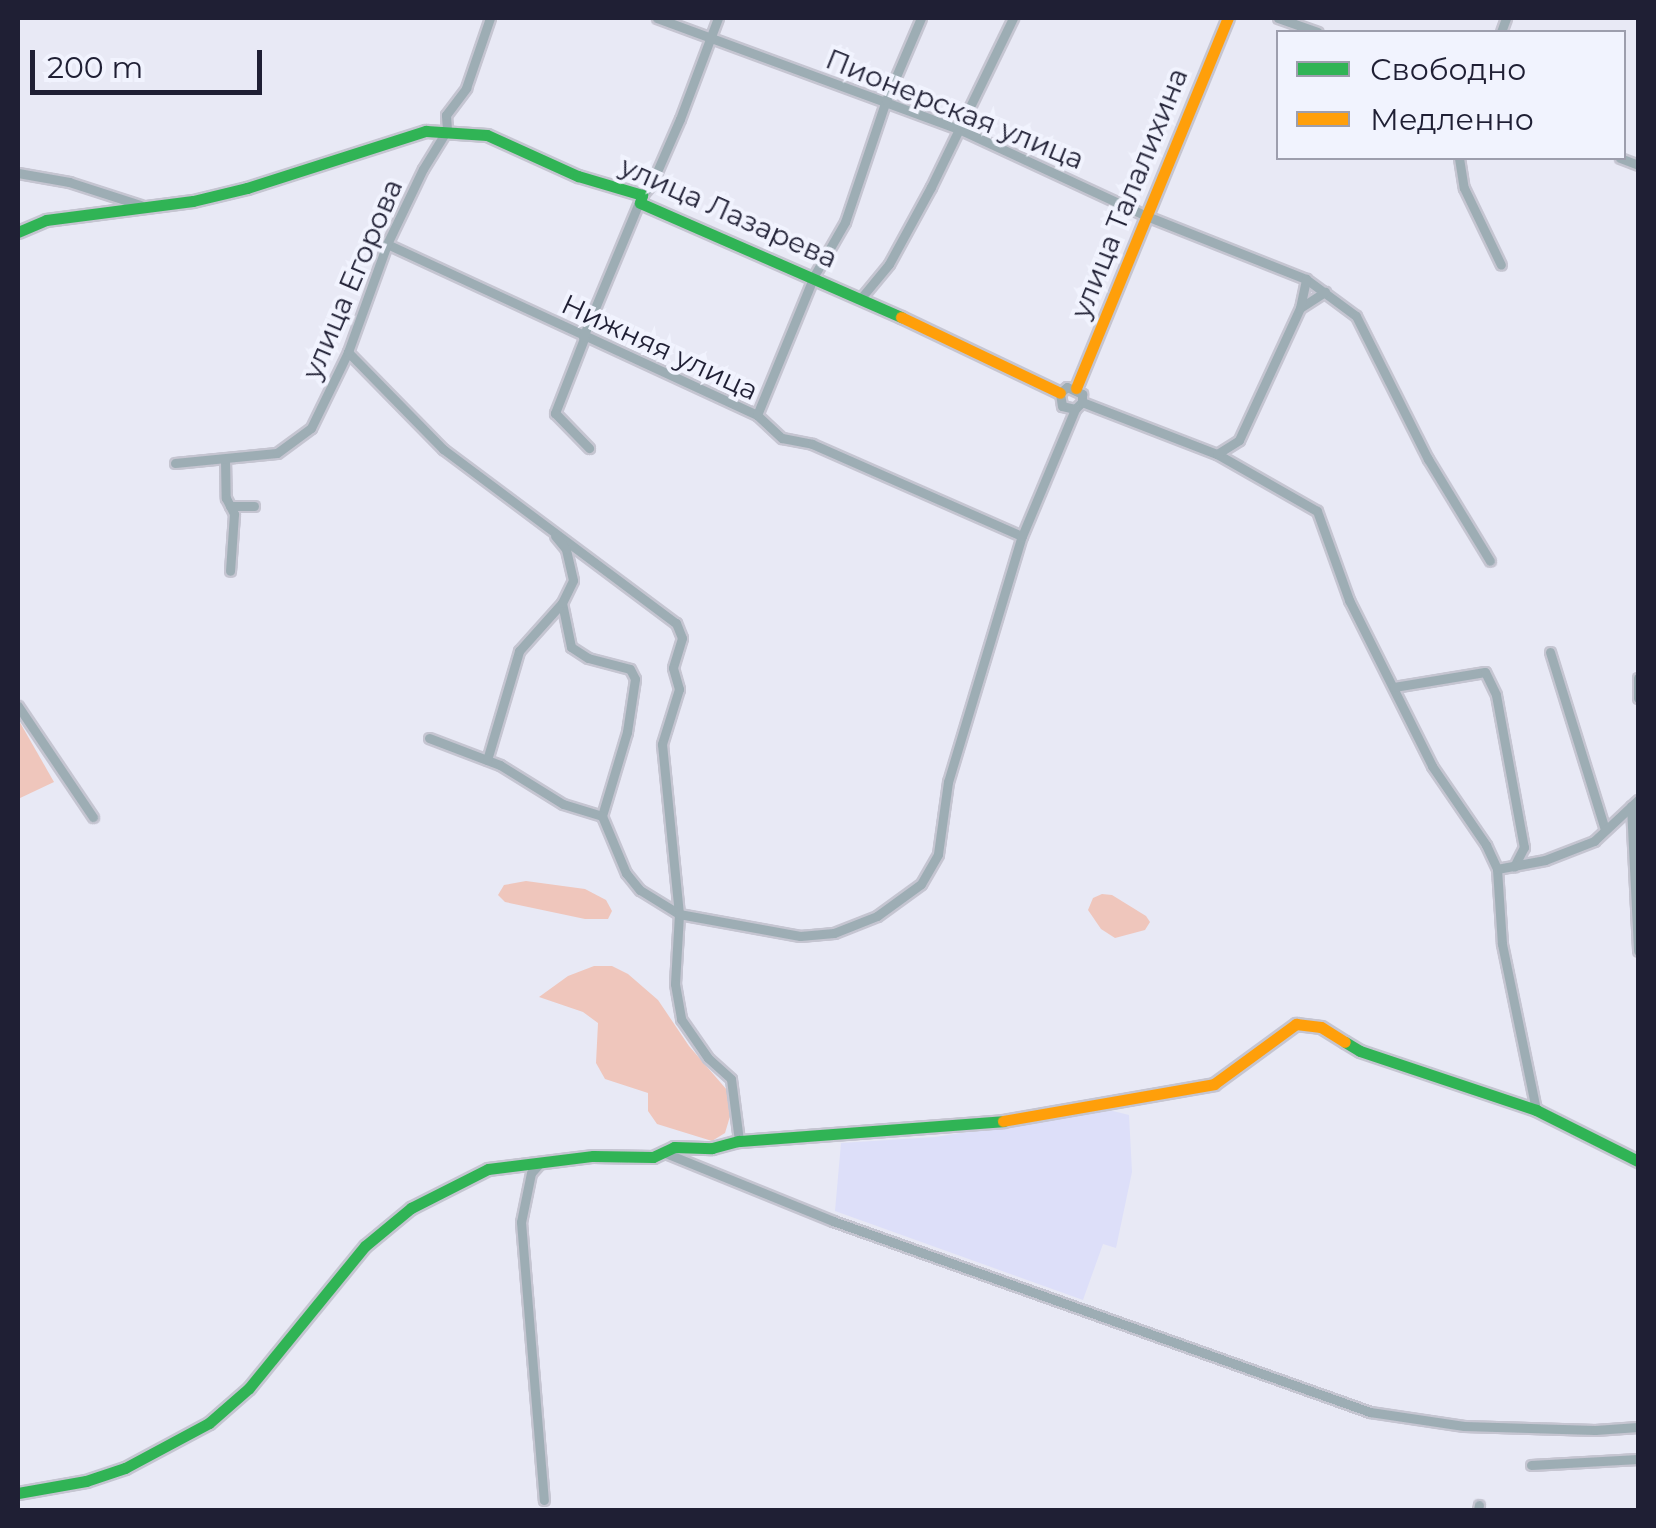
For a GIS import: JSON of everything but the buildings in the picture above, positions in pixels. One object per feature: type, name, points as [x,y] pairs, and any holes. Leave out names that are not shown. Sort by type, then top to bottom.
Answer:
[{"type":"street","name":"улица Егорова","points":[[175,462],[276,453],[311,428],[348,352],[387,244],[422,169],[447,130],[446,116],[466,88],[490,18]]},
{"type":"street","name":"Пионерская улица","points":[[656,18],[961,130],[1144,215],[1306,279],[1356,316],[1428,458],[1490,561]]},
{"type":"street","points":[[590,448],[555,413],[641,199],[652,184],[673,135],[718,18]]},
{"type":"street","points":[[757,416],[814,276],[845,222],[886,100],[921,18]]},
{"type":"street","points":[[861,298],[890,264],[961,130],[1013,18]]},
{"type":"street","name":"улица Талалихина","points":[[1076,388],[1228,18]]},
{"type":"street","points":[[1278,18],[1312,30]]},
{"type":"street","name":"улица Лазарева","points":[[18,232],[46,220],[247,188],[395,138],[447,130],[487,135],[814,276],[1060,393]]},
{"type":"street","points":[[1459,160],[1464,188],[1501,265]]},
{"type":"street","points":[[18,173],[69,182],[145,207]]},
{"type":"street","name":"Нижняя улица","points":[[387,244],[757,416],[782,438],[812,444],[1022,536]]},
{"type":"street","points":[[1217,454],[1240,440],[1300,308],[1306,279]]},
{"type":"street","points":[[1300,308],[1325,292]]},
{"type":"street","points":[[348,352],[443,449],[676,623],[682,638],[672,668],[679,689],[662,744],[679,914],[675,984],[681,1019],[708,1058],[731,1078],[739,1142]]},
{"type":"street","points":[[562,603],[571,648],[588,658],[630,669],[635,679],[627,732],[602,816],[626,873],[640,890],[679,914],[800,936],[834,933],[877,916],[921,884],[938,854],[948,782],[1006,600],[1022,536],[1079,406],[1076,388],[1067,387],[1060,393],[1062,406],[1079,406],[1217,454],[1292,493],[1317,511],[1349,600],[1432,766],[1486,845],[1497,869],[1502,944],[1536,1110]]},
{"type":"street","points":[[226,460],[234,514],[230,571]]},
{"type":"street","points":[[230,506],[254,506]]},
{"type":"street","points":[[487,760],[520,651],[562,603],[573,580],[566,549],[544,522]]},
{"type":"street","points":[[1550,652],[1606,830]]},
{"type":"street","points":[[1394,686],[1486,672],[1496,695],[1524,847],[1514,867]]},
{"type":"street","points":[[1638,678],[1638,698]]},
{"type":"street","points":[[18,706],[94,817]]},
{"type":"street","points":[[429,738],[487,760],[563,804],[602,816]]},
{"type":"street","points":[[1497,869],[1594,841],[1635,803]]},
{"type":"street","points":[[1635,803],[1638,951]]},
{"type":"street","points":[[18,1493],[86,1482],[126,1468],[209,1422],[249,1388],[365,1246],[411,1208],[488,1169],[543,1161],[643,1158],[674,1147],[712,1148],[739,1142],[1012,1120],[1166,1094],[1214,1084],[1296,1024],[1321,1027],[1360,1052],[1536,1110],[1638,1161]]},
{"type":"street","points":[[664,1152],[833,1221],[1370,1412],[1464,1426],[1595,1430],[1638,1427]]},
{"type":"street","points":[[543,1161],[531,1174],[520,1222],[544,1500]]},
{"type":"street","points":[[1531,1464],[1638,1459]]},
{"type":"shaded area","points":[[18,719],[54,782],[18,799]]},
{"type":"shaded area","points":[[526,881],[585,889],[606,900],[612,911],[608,919],[585,919],[505,902],[498,895],[504,885]]},
{"type":"shaded area","points":[[1112,895],[1146,916],[1150,922],[1145,930],[1115,938],[1101,929],[1088,910],[1093,898]]},
{"type":"shaded area","points":[[594,966],[612,966],[628,974],[658,1000],[689,1046],[727,1090],[731,1113],[725,1133],[712,1141],[657,1124],[648,1111],[648,1093],[605,1079],[596,1063],[598,1023],[583,1012],[539,997],[568,976]]},
{"type":"shaded area","points":[[1109,1110],[1129,1115],[1132,1172],[1116,1248],[1103,1244],[1083,1300],[835,1211],[841,1143],[935,1137]]},
{"type":"traffic: fast","points":[[18,232],[46,220],[193,201],[247,188],[426,131],[487,135],[578,176],[642,195],[640,203],[901,317]]},
{"type":"traffic: fast","points":[[1345,1042],[1360,1051],[1536,1110],[1638,1161]]},
{"type":"traffic: fast","points":[[18,1493],[86,1481],[125,1468],[209,1423],[249,1388],[365,1246],[411,1208],[488,1169],[593,1156],[653,1157],[674,1147],[712,1148],[739,1141],[1003,1121]]},
{"type":"traffic: slow","points":[[1076,388],[1228,18]]},
{"type":"traffic: slow","points":[[901,317],[1060,393]]},
{"type":"traffic: slow","points":[[1003,1121],[1214,1084],[1296,1024],[1321,1027],[1345,1042]]}]
